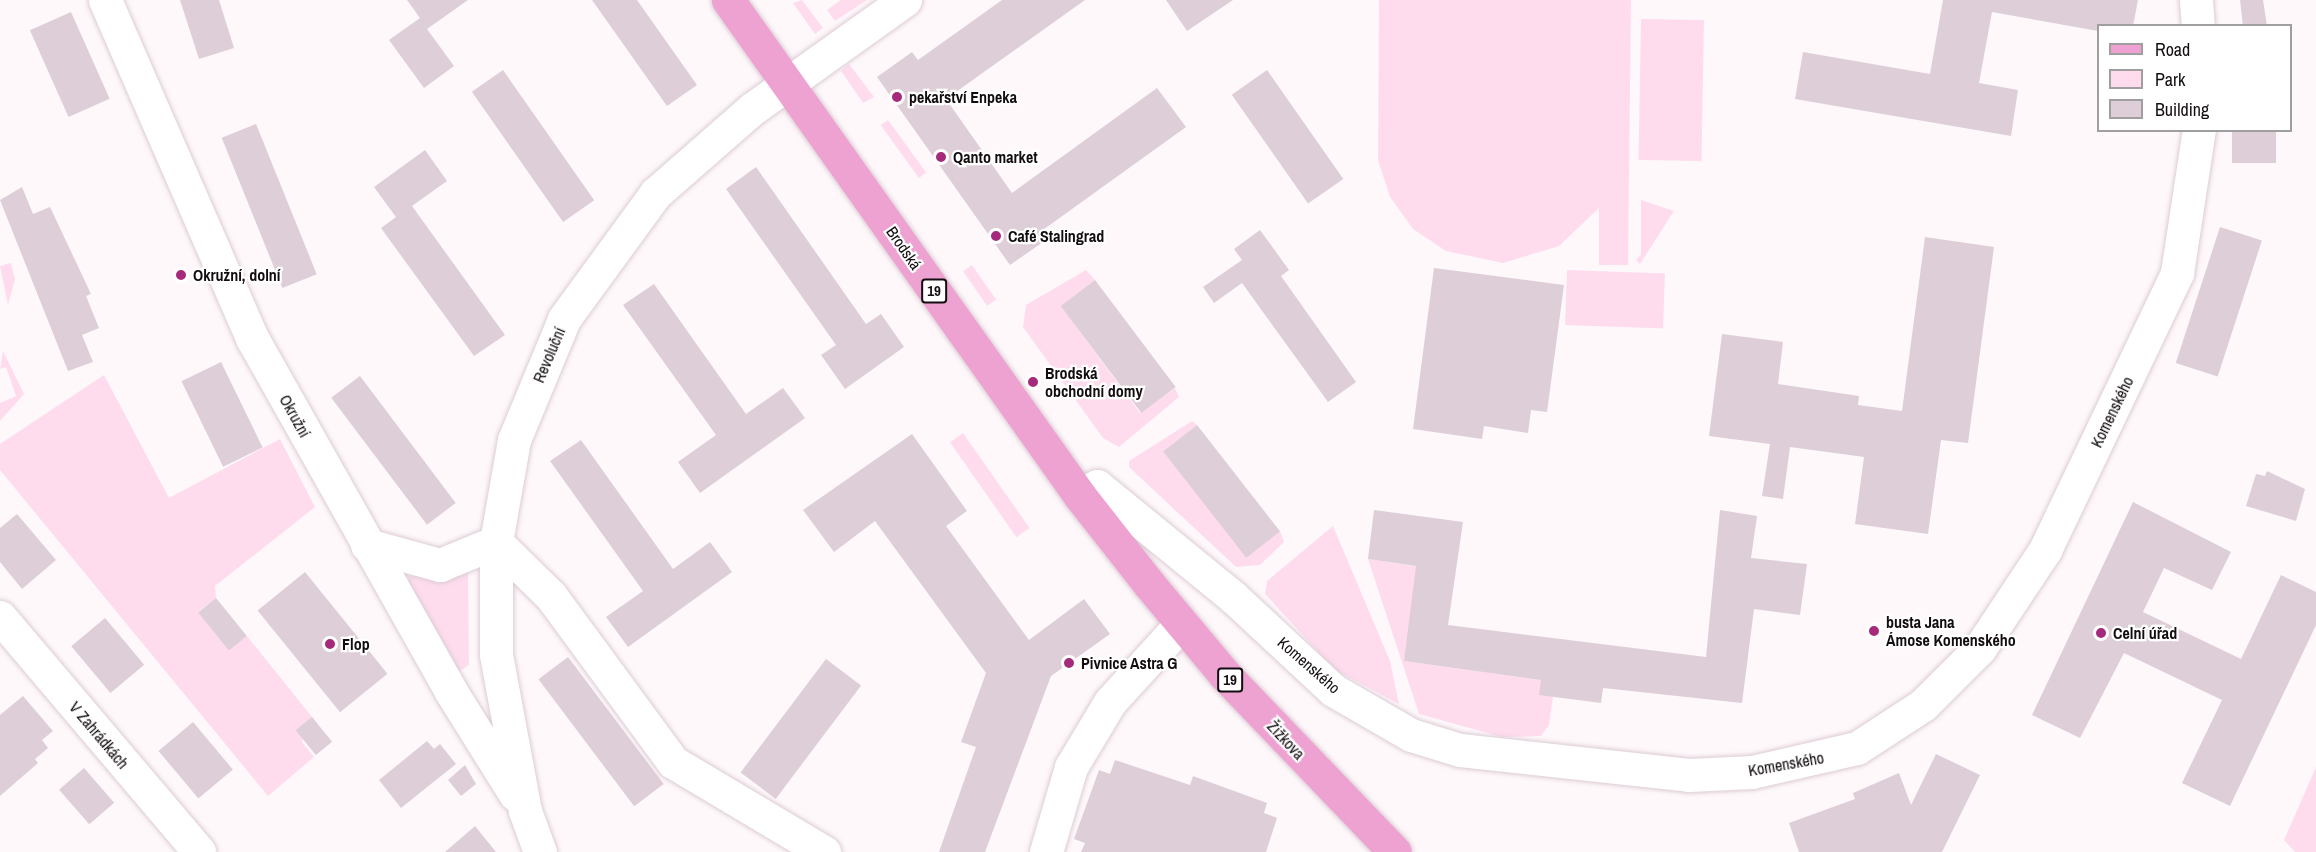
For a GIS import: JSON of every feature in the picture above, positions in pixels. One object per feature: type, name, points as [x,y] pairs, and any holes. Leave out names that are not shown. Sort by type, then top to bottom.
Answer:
[{"type":"main road","name":"Brodská","points":[[728,0],[1080,496]]},
{"type":"main road","name":"Žižkova","points":[[1080,496],[1181,624],[1395,852]]},
{"type":"street","name":"Okružní","points":[[105,0],[252,338],[367,545],[525,811]]},
{"type":"street","name":"Revoluční","points":[[540,852],[525,811],[496,654],[496,542],[514,440],[564,319],[656,193],[752,109],[788,86],[905,0]]},
{"type":"street","points":[[2196,0],[2198,24]]},
{"type":"street","name":"Komenského","points":[[1080,496],[1097,486],[1233,597],[1333,690],[1411,735],[1460,750],[1689,775],[1752,772],[1857,748],[1923,705],[1980,648],[2014,603],[2045,550],[2177,273],[2199,132]]},
{"type":"street","points":[[367,545],[440,565],[496,542],[550,596],[673,762],[824,852]]},
{"type":"street","name":"V Zahrádkách","points":[[0,617],[199,852]]},
{"type":"street","points":[[1046,852],[1076,758],[1110,702],[1181,624]]},
{"type":"green space","points":[[802,0],[823,28],[815,34],[793,3]]},
{"type":"green space","points":[[841,0],[867,0],[835,21],[827,10]]},
{"type":"green space","points":[[1379,0],[1631,0],[1628,265],[1599,265],[1599,208],[1559,246],[1503,263],[1446,251],[1413,229],[1390,197],[1378,160]]},
{"type":"green space","points":[[1641,19],[1704,20],[1702,161],[1639,160]]},
{"type":"green space","points":[[849,64],[874,97],[863,103],[841,71]]},
{"type":"green space","points":[[888,120],[926,173],[919,178],[881,125]]},
{"type":"green space","points":[[1641,200],[1674,211],[1640,264],[1636,260],[1641,255]]},
{"type":"green space","points":[[11,263],[15,279],[8,305],[0,266]]},
{"type":"green space","points":[[972,265],[996,299],[987,306],[963,271]]},
{"type":"green space","points":[[1086,270],[1095,280],[1061,306],[1140,413],[1175,388],[1179,397],[1119,447],[1103,438],[1023,327],[1026,305]]},
{"type":"green space","points":[[1567,270],[1665,273],[1663,328],[1565,325]]},
{"type":"green space","points":[[3,351],[24,394],[0,421],[0,403],[16,396],[6,367],[0,369]]},
{"type":"green space","points":[[104,375],[169,498],[280,439],[315,507],[215,586],[216,598],[198,612],[229,650],[247,636],[312,717],[302,742],[314,757],[268,796],[0,470],[0,444]]},
{"type":"green space","points":[[1192,421],[1197,425],[1164,452],[1246,557],[1280,531],[1284,542],[1260,565],[1236,567],[1129,467],[1129,461]]},
{"type":"green space","points":[[963,433],[1030,528],[1016,537],[950,442]]},
{"type":"green space","points":[[1333,526],[1390,661],[1399,704],[1335,670],[1265,594],[1267,581]]},
{"type":"green space","points":[[1368,559],[1421,567],[1404,661],[1541,680],[1553,697],[1549,725],[1541,736],[1502,737],[1419,714]]},
{"type":"green space","points":[[468,572],[469,665],[456,673],[404,587],[409,576],[451,578]]},
{"type":"green space","points":[[2316,767],[2316,852],[2295,852],[2284,840]]},
{"type":"building","points":[[180,0],[219,0],[234,48],[199,59]]},
{"type":"building","points":[[407,0],[468,0],[427,29],[454,66],[424,88],[389,40],[420,18]]},
{"type":"building","points":[[592,0],[637,0],[697,85],[667,106]]},
{"type":"building","points":[[1002,0],[1085,0],[946,99],[1012,193],[1157,88],[1186,127],[1040,232],[1046,240],[1010,265],[877,77],[912,52],[918,60]]},
{"type":"building","points":[[1166,0],[1233,0],[1187,31]]},
{"type":"building","points":[[1943,0],[2138,0],[2133,24],[2097,24],[2097,31],[1992,12],[1979,83],[2018,90],[2011,136],[1795,99],[1803,52],[1930,74]]},
{"type":"building","points":[[2240,0],[2263,0],[2267,24],[2243,24]]},
{"type":"building","points":[[71,12],[110,99],[69,117],[30,30]]},
{"type":"building","points":[[503,70],[594,200],[563,222],[472,92]]},
{"type":"building","points":[[1267,70],[1343,179],[1308,204],[1232,95]]},
{"type":"building","points":[[256,124],[317,274],[282,288],[222,138]]},
{"type":"building","points":[[2232,132],[2276,132],[2276,163],[2232,163]]},
{"type":"building","points":[[425,150],[447,181],[412,206],[505,335],[474,356],[381,228],[396,217],[374,187]]},
{"type":"building","points":[[756,167],[866,324],[881,314],[904,347],[845,389],[821,355],[836,345],[726,189]]},
{"type":"building","points":[[22,187],[33,214],[50,207],[91,294],[86,296],[99,328],[82,335],[93,362],[68,371],[0,200]]},
{"type":"building","points":[[2220,227],[2262,241],[2218,377],[2176,363]]},
{"type":"building","points":[[1260,230],[1289,270],[1281,276],[1356,382],[1328,402],[1242,283],[1214,303],[1203,287],[1242,260],[1234,249]]},
{"type":"building","points":[[1925,237],[1994,247],[1968,443],[1941,440],[1928,534],[1855,524],[1864,457],[1790,447],[1783,499],[1762,496],[1770,444],[1709,436],[1722,334],[1783,342],[1778,384],[1859,396],[1858,405],[1902,411]]},
{"type":"building","points":[[1434,268],[1564,285],[1547,412],[1531,410],[1528,433],[1484,426],[1482,439],[1413,429]]},
{"type":"building","points":[[1095,280],[1176,387],[1141,413],[1061,306]]},
{"type":"building","points":[[654,284],[746,414],[783,388],[805,418],[700,493],[678,462],[716,435],[623,305]]},
{"type":"building","points":[[221,362],[263,447],[223,467],[181,381]]},
{"type":"building","points":[[360,376],[456,503],[427,525],[331,398]]},
{"type":"building","points":[[1197,425],[1280,531],[1246,558],[1163,451]]},
{"type":"building","points":[[912,434],[967,511],[946,526],[1029,640],[1084,599],[1110,634],[1051,676],[985,852],[939,852],[976,747],[961,742],[986,673],[875,521],[834,552],[803,510]]},
{"type":"building","points":[[581,440],[673,569],[710,542],[732,572],[628,647],[606,617],[643,591],[550,461]]},
{"type":"building","points":[[2267,471],[2305,489],[2296,521],[2246,506],[2256,474],[2265,476]]},
{"type":"building","points":[[2133,502],[2231,552],[2212,590],[2164,568],[2143,612],[2241,659],[2281,575],[2316,592],[2316,625],[2230,806],[2182,783],[2222,700],[2124,653],[2080,738],[2032,715]]},
{"type":"building","points":[[1374,510],[1463,522],[1448,625],[1706,657],[1720,510],[1757,516],[1751,558],[1807,564],[1800,615],[1754,609],[1742,703],[1603,688],[1601,703],[1539,695],[1541,680],[1404,661],[1416,566],[1368,559]]},
{"type":"building","points":[[17,514],[56,560],[22,589],[0,562],[0,528]]},
{"type":"building","points":[[305,572],[387,674],[340,712],[258,610]]},
{"type":"building","points":[[216,598],[247,636],[229,651],[198,612]]},
{"type":"building","points":[[105,618],[144,665],[111,693],[71,646]]},
{"type":"building","points":[[568,657],[664,784],[634,806],[538,679]]},
{"type":"building","points":[[826,659],[861,685],[776,799],[741,772]]},
{"type":"building","points":[[23,696],[53,731],[42,740],[48,748],[35,759],[38,763],[0,796],[0,715]]},
{"type":"building","points":[[312,717],[332,742],[316,755],[296,730]]},
{"type":"building","points":[[193,722],[233,769],[198,798],[159,751]]},
{"type":"building","points":[[427,741],[434,749],[440,744],[456,764],[401,808],[379,780]]},
{"type":"building","points":[[1936,754],[1980,775],[1942,852],[1799,852],[1789,823],[1855,799],[1853,793],[1899,773],[1911,805]]},
{"type":"building","points":[[1115,760],[1190,785],[1193,776],[1267,803],[1264,813],[1277,818],[1266,852],[1081,852],[1085,843],[1074,839],[1099,770],[1110,774]]},
{"type":"building","points":[[465,765],[476,784],[461,796],[448,780]]},
{"type":"building","points":[[84,768],[114,803],[89,824],[59,790]]},
{"type":"building","points":[[475,826],[496,852],[445,852]]},
{"type":"place","name":"pekařství Enpeka","points":[[897,97]]},
{"type":"place","name":"Qanto market","points":[[941,157]]},
{"type":"place","name":"Café Stalingrad","points":[[996,236]]},
{"type":"place","name":"Okružní, dolní","points":[[181,275]]},
{"type":"place","name":"Brodská obchodní domy","points":[[1033,382]]},
{"type":"place","name":"busta Jana Ámose Komenského","points":[[1874,631]]},
{"type":"place","name":"Celní úřad","points":[[2101,633]]},
{"type":"place","name":"Flop","points":[[330,644]]},
{"type":"place","name":"Pivnice Astra G","points":[[1069,663]]}]
